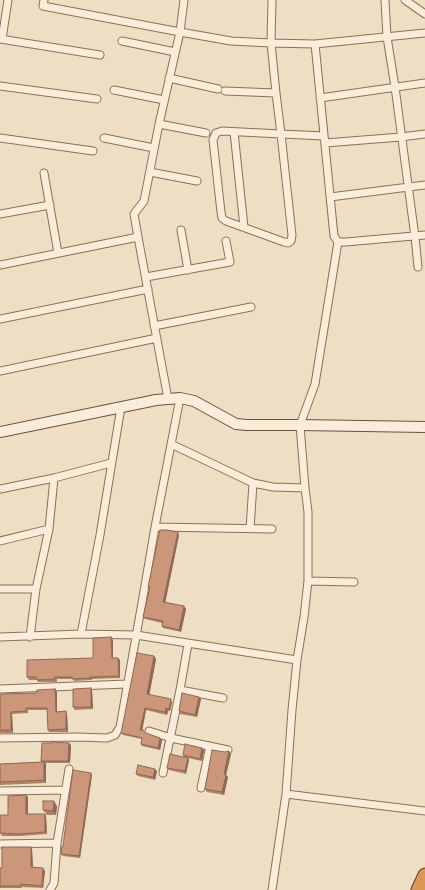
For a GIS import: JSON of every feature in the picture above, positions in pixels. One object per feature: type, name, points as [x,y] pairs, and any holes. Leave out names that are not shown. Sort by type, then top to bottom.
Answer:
[{"type":"highway","points":[[418,890],[425,875]]},
{"type":"street","points":[[8,0],[1,39],[100,54]]},
{"type":"street","points":[[44,0],[43,6],[231,41],[315,44],[425,33]]},
{"type":"street","points":[[168,399],[134,214],[144,200],[164,100],[180,32],[184,0]]},
{"type":"street","points":[[272,0],[271,43],[276,93],[281,134],[292,235],[291,241],[288,243],[284,242],[226,221],[222,218],[213,140],[216,133],[222,131],[281,134],[325,139],[401,137],[425,134]]},
{"type":"street","points":[[385,0],[387,37],[395,87],[418,267]]},
{"type":"street","points":[[405,0],[425,14]]},
{"type":"street","points":[[122,41],[175,52]]},
{"type":"street","points":[[272,890],[286,794],[297,660],[308,581],[308,512],[300,425],[315,384],[338,242],[334,236],[315,44]]},
{"type":"street","points":[[169,78],[221,90],[276,93]]},
{"type":"street","points":[[320,98],[425,83]]},
{"type":"street","points":[[0,86],[97,99]]},
{"type":"street","points":[[114,90],[164,100]]},
{"type":"street","points":[[159,124],[206,133]]},
{"type":"street","points":[[234,132],[244,227]]},
{"type":"street","points":[[0,138],[93,151]]},
{"type":"street","points":[[104,138],[154,148]]},
{"type":"street","points":[[150,172],[197,181]]},
{"type":"street","points":[[44,173],[58,253]]},
{"type":"street","points":[[330,197],[425,185]]},
{"type":"street","points":[[0,214],[50,205]]},
{"type":"street","points":[[181,230],[188,270]]},
{"type":"street","points":[[338,242],[425,235]]},
{"type":"street","points":[[0,265],[138,237]]},
{"type":"street","points":[[146,278],[230,262],[226,241]]},
{"type":"street","points":[[0,319],[148,289]]},
{"type":"street","points":[[154,326],[250,306]]},
{"type":"street","points":[[0,371],[156,338]]},
{"type":"street","points":[[0,738],[107,738],[115,735],[120,727],[155,527],[180,398]]},
{"type":"street","points":[[0,432],[156,400],[180,398],[194,401],[236,424],[425,427]]},
{"type":"street","points":[[81,634],[100,535],[121,407]]},
{"type":"street","points":[[171,444],[253,483],[273,487],[305,488]]},
{"type":"street","points":[[0,489],[54,478],[112,463]]},
{"type":"street","points":[[30,636],[36,589],[49,529],[54,478]]},
{"type":"street","points":[[250,529],[253,483]]},
{"type":"street","points":[[155,527],[272,529]]},
{"type":"street","points":[[0,541],[49,529]]},
{"type":"street","points":[[308,581],[354,582]]},
{"type":"street","points":[[0,589],[36,589]]},
{"type":"street","points":[[0,638],[81,634],[136,635],[297,660]]},
{"type":"street","points":[[163,773],[188,644]]},
{"type":"street","points":[[0,690],[128,684]]},
{"type":"street","points":[[180,690],[223,698]]},
{"type":"street","points":[[149,731],[171,738],[228,750]]},
{"type":"street","points":[[201,788],[210,746]]},
{"type":"street","points":[[50,890],[54,882],[57,843],[69,768]]},
{"type":"street","points":[[0,791],[66,790]]},
{"type":"street","points":[[286,794],[425,811]]},
{"type":"street","points":[[0,844],[57,843]]},
{"type":"building","points":[[160,530],[178,532],[163,602],[184,606],[179,630],[162,626],[163,621],[143,617]]},
{"type":"building","points":[[111,637],[112,658],[118,658],[119,676],[72,679],[72,677],[55,677],[55,679],[37,680],[36,677],[27,677],[27,660],[93,658],[93,638]]},
{"type":"building","points":[[137,653],[154,656],[147,694],[171,699],[169,709],[166,708],[165,712],[145,708],[140,730],[160,738],[158,748],[141,744],[142,738],[121,733]]},
{"type":"building","points":[[91,688],[91,707],[73,707],[73,689]]},
{"type":"building","points":[[55,689],[56,712],[66,711],[66,729],[48,730],[47,708],[26,708],[26,711],[11,712],[11,730],[0,730],[0,694],[37,693],[37,690]]},
{"type":"building","points":[[182,693],[199,697],[195,715],[179,711]]},
{"type":"building","points":[[42,743],[69,743],[68,761],[41,761]]},
{"type":"building","points":[[185,744],[202,748],[200,759],[183,755]]},
{"type":"building","points":[[212,750],[225,752],[229,751],[222,792],[205,789]]},
{"type":"building","points":[[170,754],[188,758],[185,771],[167,768]]},
{"type":"building","points":[[44,762],[44,780],[0,782],[0,764]]},
{"type":"building","points":[[138,765],[155,769],[153,777],[136,774]]},
{"type":"building","points":[[73,770],[91,773],[79,856],[61,854]]},
{"type":"building","points":[[26,795],[26,814],[45,814],[45,832],[20,834],[0,833],[0,815],[8,815],[8,796]]},
{"type":"building","points":[[43,801],[54,801],[53,811],[43,810]]},
{"type":"building","points":[[2,847],[31,847],[31,867],[43,868],[42,886],[20,884],[20,886],[0,886]]}]
